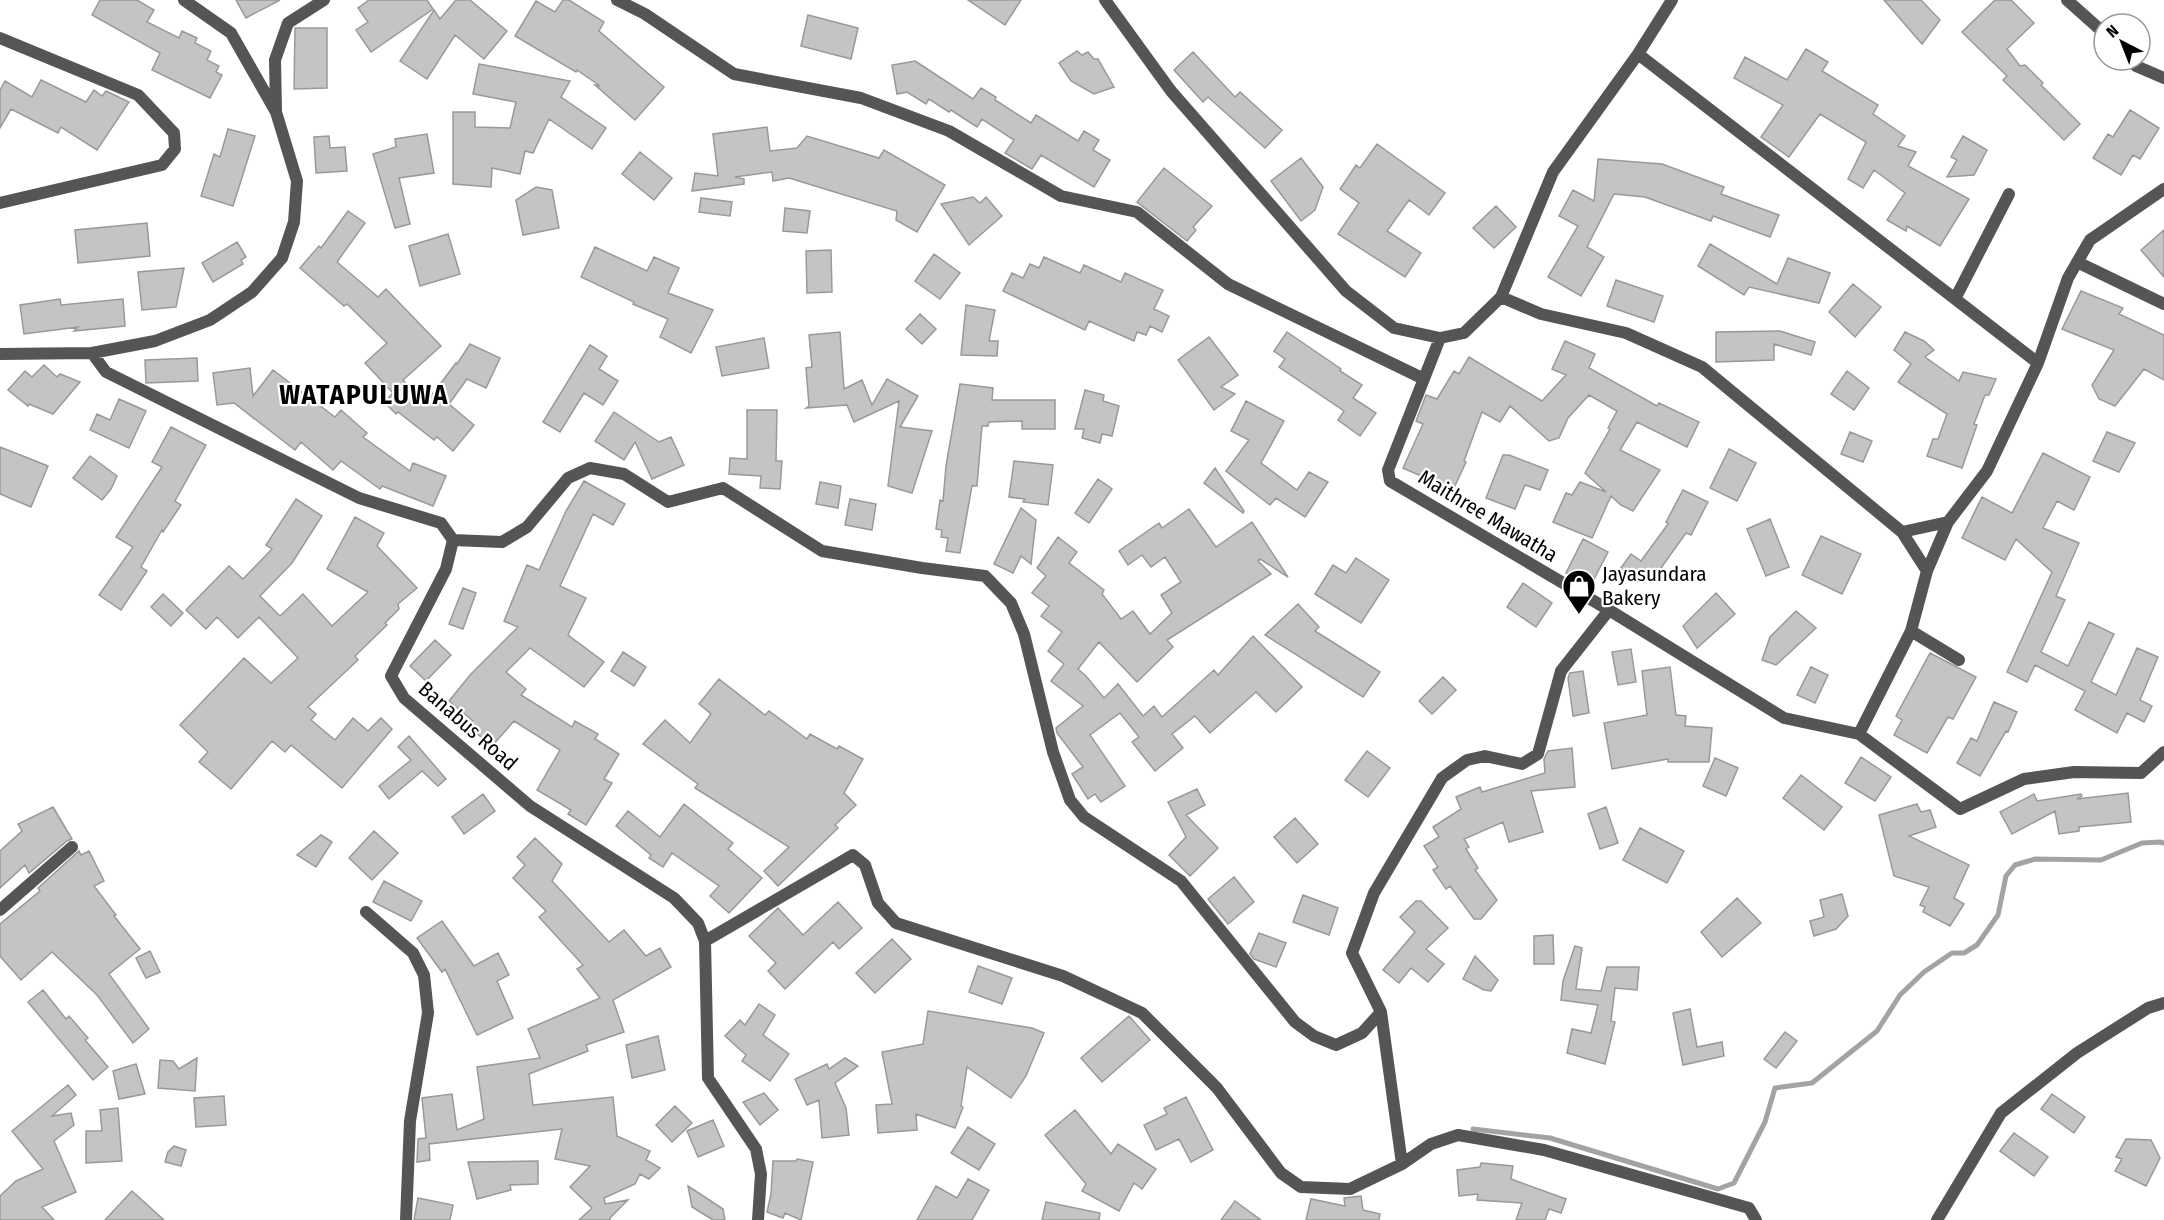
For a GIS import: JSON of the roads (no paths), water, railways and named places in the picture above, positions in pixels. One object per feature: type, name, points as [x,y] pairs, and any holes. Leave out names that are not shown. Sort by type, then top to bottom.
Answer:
[{"type":"street","points":[[0,354],[92,353],[155,340],[210,320],[252,292],[282,258],[294,222],[297,181],[276,112],[231,33],[184,0]]},
{"type":"street","points":[[276,112],[275,60],[288,23],[324,0]]},
{"type":"street","points":[[617,0],[645,14],[734,74],[861,98],[949,131],[1061,196],[1137,212],[1228,284],[1424,379]]},
{"type":"street","points":[[1105,0],[1171,91],[1346,291],[1394,328],[1440,338],[1464,333],[1501,297],[1553,172],[1638,54],[1672,0]]},
{"type":"street","points":[[2067,0],[2092,22]]},
{"type":"street","points":[[0,38],[138,95],[174,133],[175,149],[162,165],[0,203]]},
{"type":"street","points":[[1638,54],[2038,363]]},
{"type":"street","points":[[2150,72],[2164,78]]},
{"type":"street","points":[[2164,189],[2090,240],[2068,278],[2038,363],[1986,471],[1948,522],[1927,571],[1911,631],[1859,734],[1960,809],[2024,779],[2074,772],[2141,773],[2164,752]]},
{"type":"street","points":[[1954,299],[2009,194]]},
{"type":"street","points":[[2077,262],[2164,304]]},
{"type":"street","points":[[1501,297],[1541,314],[1626,333],[1702,367],[1902,532],[1927,571]]},
{"type":"street","name":"Maithree Mawatha","points":[[1440,338],[1388,470],[1390,481],[1610,610],[1784,718],[1859,734]]},
{"type":"street","points":[[92,353],[106,372],[359,498],[441,523],[453,540],[502,542],[527,527],[568,478],[590,468],[624,474],[668,502],[723,488],[822,551],[985,576],[1011,603],[1024,634],[1053,752],[1070,800],[1084,818],[1181,881],[1295,1022],[1314,1036],[1336,1045],[1362,1033],[1381,1012]]},
{"type":"street","points":[[1902,532],[1948,522]]},
{"type":"street","name":"Banabus Road","points":[[453,540],[446,569],[391,676],[404,698],[530,806],[674,897],[698,923],[705,941],[708,1078],[756,1149],[761,1174],[758,1220]]},
{"type":"street","points":[[1402,1164],[1381,1012],[1352,953],[1374,893],[1442,778],[1467,760],[1485,756],[1522,764],[1538,754],[1561,671],[1610,610]]},
{"type":"street","points":[[1911,631],[1959,660]]},
{"type":"street","points":[[0,910],[72,847]]},
{"type":"street","points":[[705,941],[853,855],[865,865],[878,903],[896,923],[1063,976],[1143,1013],[1217,1088],[1281,1173],[1301,1187],[1350,1189],[1402,1164],[1431,1143],[1458,1135],[1544,1150],[1749,1208],[1756,1220]]},
{"type":"street","points":[[366,912],[412,953],[424,975],[428,1013],[410,1121],[406,1220]]},
{"type":"street","points":[[1937,1220],[2001,1113],[2077,1053],[2148,1008],[2164,1003]]},
{"type":"waterway","points":[[1473,1129],[1550,1138],[1718,1189],[1734,1183],[1765,1122],[1775,1088],[1812,1083],[1877,1031],[1900,995],[1924,972],[1952,953],[1964,953],[1977,945],[1998,915],[2006,876],[2015,865],[2035,859],[2101,860],[2142,843],[2164,843]]},
{"type":"place","name":"Jayasundara Bakery","points":[[1579,615]]},
{"type":"district","name":"WATAPULUWA","points":[[364,395]]}]
